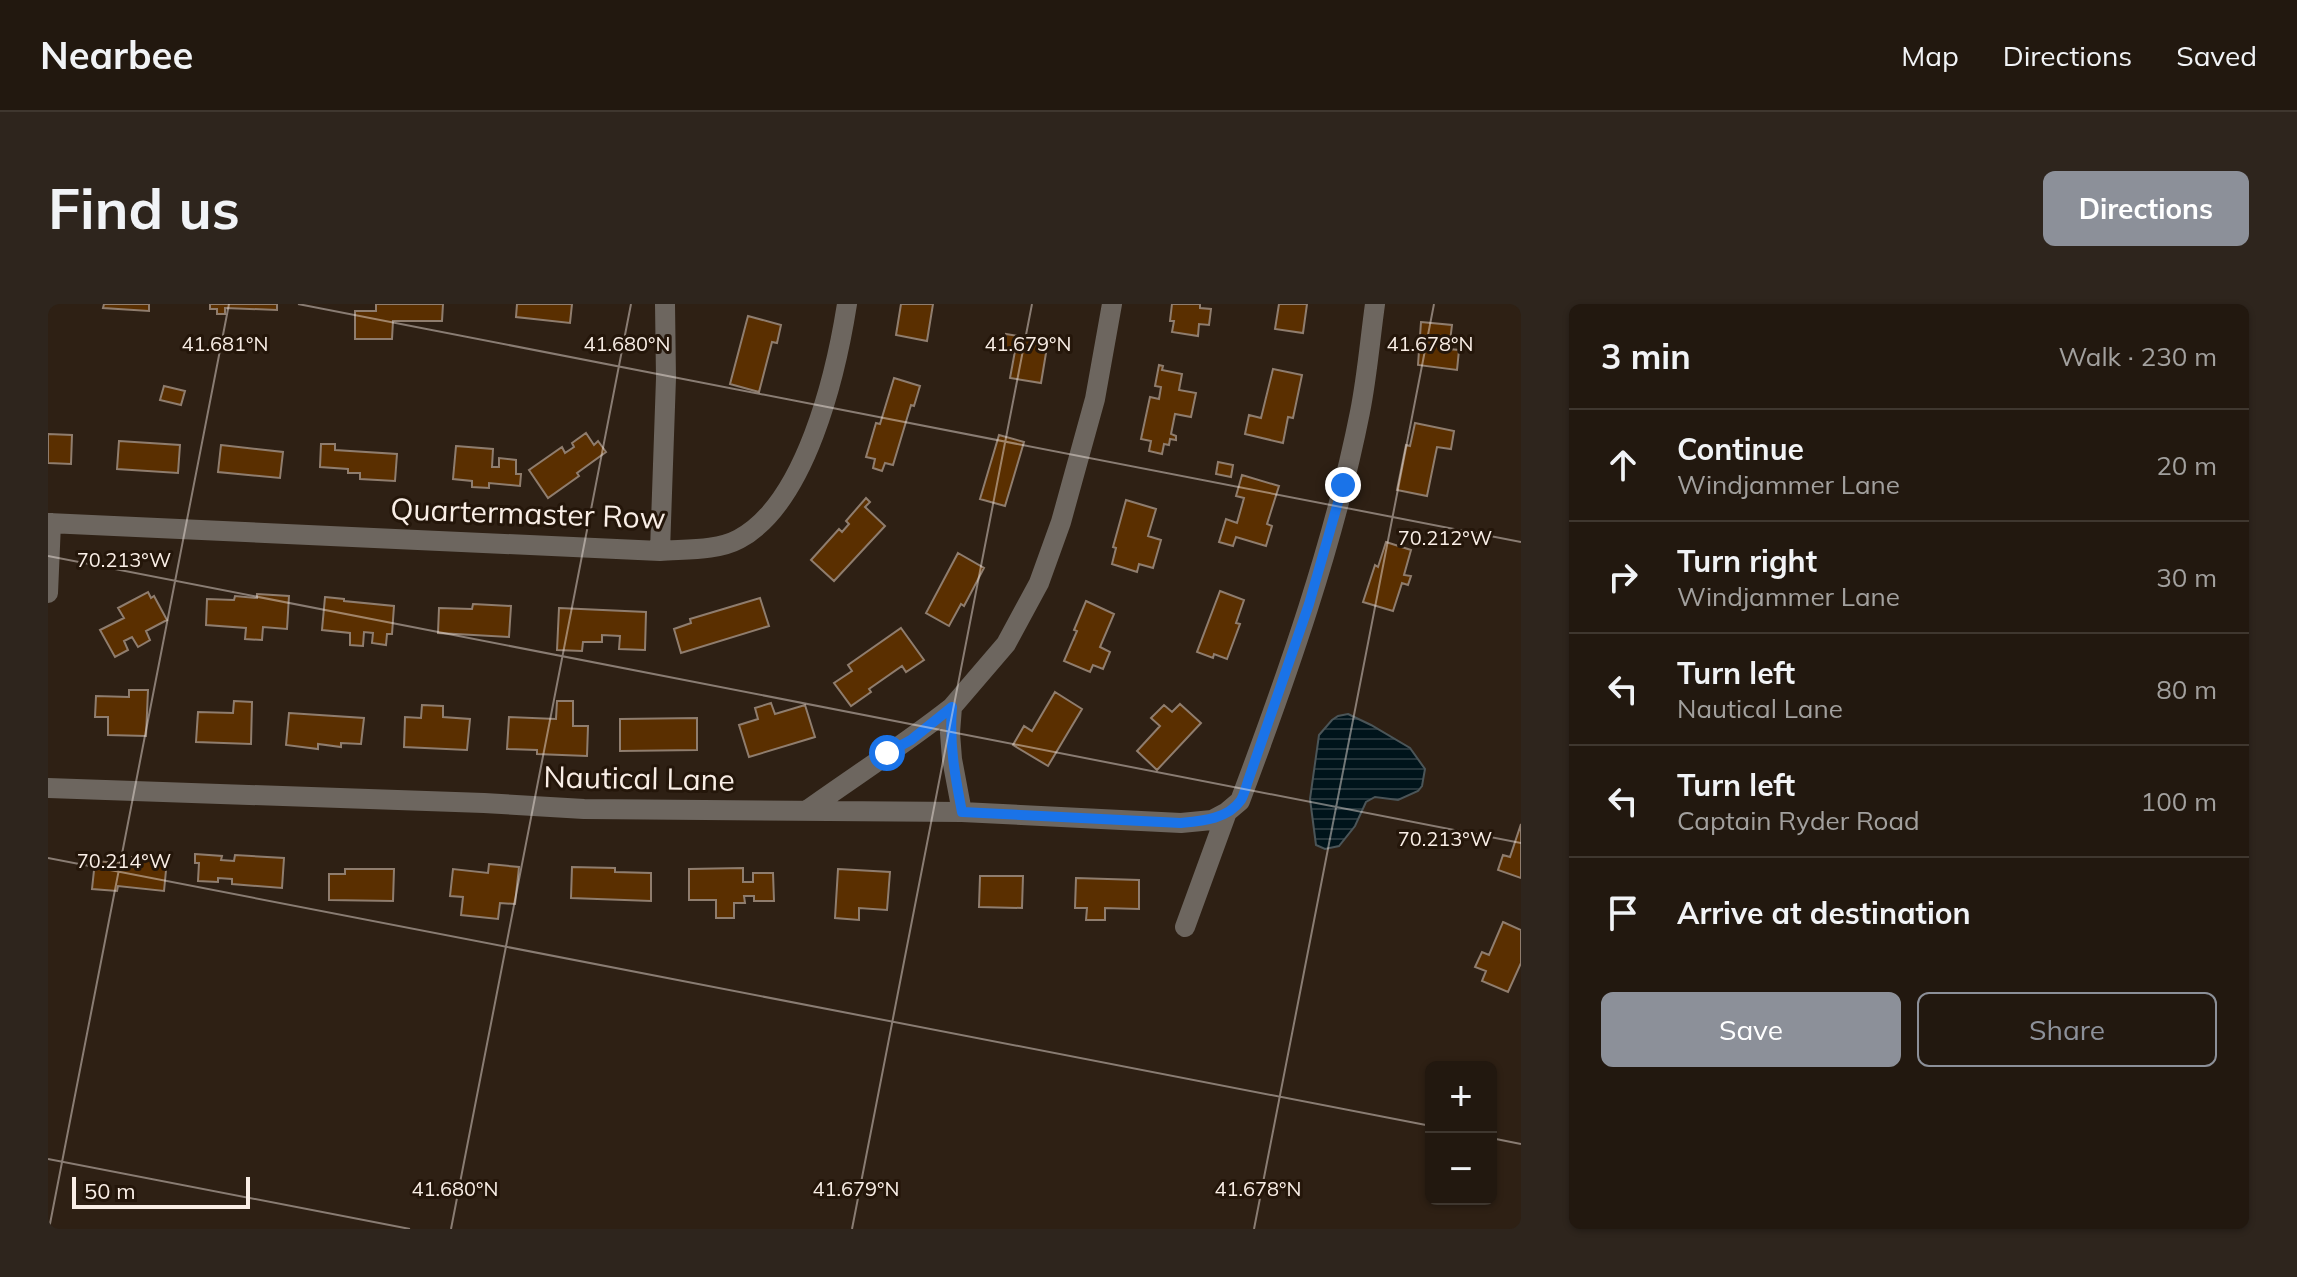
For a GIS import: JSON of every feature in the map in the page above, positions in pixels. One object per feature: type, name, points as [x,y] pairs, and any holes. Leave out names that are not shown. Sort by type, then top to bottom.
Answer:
[{"type":"street","points":[[660,551],[666,378],[665,304]]},
{"type":"street","name":"Quartermaster Row","points":[[49,523],[660,551],[726,544],[740,538],[763,520],[780,500],[804,458],[833,372],[847,304]]},
{"type":"street","points":[[806,811],[887,753],[911,740],[952,707],[1006,644],[1039,583],[1061,522],[1095,399],[1112,304]]},
{"type":"street","points":[[1185,927],[1227,812],[1240,801],[1309,604],[1343,485],[1360,411],[1375,304]]},
{"type":"street","points":[[48,593],[49,523]]},
{"type":"street","points":[[952,707],[952,759],[962,812]]},
{"type":"street","name":"Nautical Lane","points":[[48,788],[584,809],[962,812],[1181,823],[1212,820],[1227,812]]},
{"type":"water","points":[[1348,714],[1410,748],[1425,769],[1418,791],[1398,800],[1375,797],[1366,802],[1355,826],[1339,846],[1325,849],[1316,845],[1310,799],[1319,735],[1332,720]]},
{"type":"building","points":[[104,304],[149,304],[149,311],[103,308]]},
{"type":"building","points":[[210,304],[277,304],[277,310],[225,308],[225,314],[217,314],[217,309],[210,309]]},
{"type":"building","points":[[376,304],[443,304],[442,321],[393,321],[392,339],[355,339],[355,311],[376,311]]},
{"type":"building","points":[[517,304],[572,304],[570,323],[516,317]]},
{"type":"building","points":[[901,304],[933,304],[927,341],[896,335]]},
{"type":"building","points":[[1172,304],[1200,304],[1200,308],[1211,309],[1209,325],[1199,324],[1198,336],[1172,332]]},
{"type":"building","points":[[1279,304],[1307,304],[1303,333],[1275,329]]},
{"type":"building","points":[[748,316],[781,325],[777,343],[772,342],[759,392],[730,384]]},
{"type":"building","points":[[1421,322],[1452,325],[1449,349],[1459,350],[1457,370],[1418,365]]},
{"type":"building","points":[[1006,334],[1048,341],[1041,383],[1010,378],[1015,351],[1004,349]]},
{"type":"building","points":[[1159,365],[1163,366],[1162,370],[1182,374],[1179,390],[1196,393],[1191,417],[1175,414],[1171,434],[1176,436],[1176,440],[1170,439],[1169,445],[1164,444],[1162,454],[1149,451],[1151,441],[1141,439],[1150,397],[1159,399],[1161,387],[1155,386]]},
{"type":"building","points":[[1273,369],[1302,375],[1293,418],[1288,417],[1283,443],[1245,434],[1249,415],[1261,418]]},
{"type":"building","points":[[894,378],[920,386],[893,465],[885,463],[882,471],[873,468],[875,459],[866,457]]},
{"type":"building","points":[[164,386],[185,391],[181,405],[160,400]]},
{"type":"building","points":[[1415,423],[1454,431],[1451,449],[1437,447],[1427,496],[1397,490],[1406,445],[1410,446]]},
{"type":"building","points":[[586,433],[594,445],[598,441],[606,452],[548,498],[529,470],[562,447],[565,453],[574,447],[572,443]]},
{"type":"building","points":[[48,434],[72,435],[71,464],[48,463]]},
{"type":"building","points":[[999,435],[1024,442],[1005,506],[980,499]]},
{"type":"building","points":[[119,441],[180,445],[178,473],[117,469]]},
{"type":"building","points":[[321,444],[335,444],[335,450],[397,454],[395,481],[360,479],[360,473],[348,473],[348,469],[320,467]]},
{"type":"building","points":[[221,445],[283,452],[280,478],[218,472]]},
{"type":"building","points":[[456,446],[493,449],[492,467],[499,467],[499,458],[516,460],[516,474],[521,474],[520,486],[489,483],[489,488],[472,487],[472,481],[453,479]]},
{"type":"building","points":[[1218,462],[1233,465],[1231,477],[1216,474]]},
{"type":"building","points":[[1242,475],[1279,486],[1267,524],[1272,526],[1266,546],[1236,537],[1233,546],[1219,542],[1226,519],[1237,523],[1244,498],[1236,496]]},
{"type":"building","points":[[866,498],[870,502],[865,507],[885,526],[834,581],[811,560],[839,529],[842,532],[849,524],[846,521]]},
{"type":"building","points":[[1126,500],[1156,509],[1148,536],[1161,540],[1153,568],[1139,564],[1137,572],[1112,564],[1116,548],[1113,547]]},
{"type":"building","points":[[1386,542],[1411,550],[1404,575],[1411,576],[1408,585],[1402,583],[1393,611],[1363,602]]},
{"type":"building","points":[[958,553],[984,568],[964,606],[961,604],[949,626],[926,613]]},
{"type":"building","points":[[1220,591],[1244,600],[1236,623],[1240,624],[1227,659],[1197,652]]},
{"type":"building","points":[[148,592],[151,598],[154,596],[167,620],[146,631],[150,640],[138,647],[132,637],[124,641],[128,650],[115,657],[100,630],[124,618],[118,608]]},
{"type":"building","points":[[257,594],[289,596],[287,629],[263,627],[262,640],[245,639],[246,628],[206,625],[207,599],[234,600],[235,596],[257,598]]},
{"type":"building","points":[[325,597],[394,606],[392,634],[387,634],[386,645],[372,643],[373,633],[364,632],[363,646],[350,645],[350,633],[322,630]]},
{"type":"building","points":[[760,598],[769,626],[681,653],[674,629],[691,623],[690,619]]},
{"type":"building","points":[[1086,601],[1114,614],[1100,647],[1110,652],[1103,669],[1093,665],[1090,672],[1064,661]]},
{"type":"building","points":[[473,604],[511,606],[509,637],[438,633],[439,608],[472,609]]},
{"type":"building","points":[[559,608],[646,612],[645,650],[619,649],[620,636],[602,635],[602,642],[583,642],[582,651],[557,650]]},
{"type":"building","points":[[901,628],[924,660],[906,672],[902,666],[851,706],[834,683],[852,671],[848,665]]},
{"type":"building","points":[[129,690],[148,690],[146,736],[108,735],[108,717],[95,717],[96,696],[129,697]]},
{"type":"building","points":[[1055,692],[1082,709],[1048,766],[1013,745],[1024,726],[1032,731]]},
{"type":"building","points":[[234,701],[252,702],[251,744],[196,742],[198,712],[233,713]]},
{"type":"building","points":[[557,701],[573,701],[573,726],[588,726],[587,756],[507,749],[509,717],[556,719]]},
{"type":"building","points":[[771,703],[775,714],[805,705],[815,737],[749,757],[739,725],[758,719],[755,708]]},
{"type":"building","points":[[1180,704],[1201,723],[1157,770],[1137,751],[1160,726],[1151,718],[1164,705],[1172,712]]},
{"type":"building","points":[[422,705],[443,706],[443,717],[470,719],[467,750],[404,747],[405,717],[421,718]]},
{"type":"building","points":[[289,713],[364,718],[361,744],[341,743],[341,747],[318,744],[318,749],[286,745]]},
{"type":"building","points":[[697,718],[697,750],[620,751],[620,719]]},
{"type":"building","points":[[1521,824],[1521,878],[1498,870],[1503,855],[1510,857]]},
{"type":"building","points":[[195,854],[222,856],[221,860],[234,861],[235,855],[284,858],[282,888],[232,884],[232,879],[198,881],[199,863],[195,863]]},
{"type":"building","points":[[132,857],[167,860],[164,891],[118,886],[117,891],[92,889],[95,861],[132,864]]},
{"type":"building","points":[[489,864],[519,867],[515,904],[500,903],[498,919],[461,915],[463,897],[450,896],[453,869],[488,873]]},
{"type":"building","points":[[572,867],[651,873],[651,901],[571,898]]},
{"type":"building","points":[[743,868],[743,882],[753,882],[753,873],[773,873],[774,901],[754,901],[754,896],[744,896],[745,903],[734,903],[734,918],[716,918],[716,900],[689,900],[689,869]]},
{"type":"building","points":[[345,869],[394,869],[393,901],[329,900],[329,874],[345,874]]},
{"type":"building","points":[[838,869],[890,872],[887,910],[859,908],[859,920],[835,918]]},
{"type":"building","points":[[980,876],[1023,876],[1022,908],[979,907]]},
{"type":"building","points":[[1076,878],[1139,880],[1139,909],[1105,908],[1105,920],[1086,920],[1087,908],[1075,908]]},
{"type":"building","points":[[1503,922],[1521,930],[1521,963],[1508,992],[1482,981],[1486,971],[1475,967],[1482,952],[1489,955]]},
{"type":"route","points":[[887,753],[911,740],[952,707],[952,759],[962,812],[1181,823],[1212,820],[1227,812],[1240,801],[1248,781],[1309,604],[1343,485]]}]
